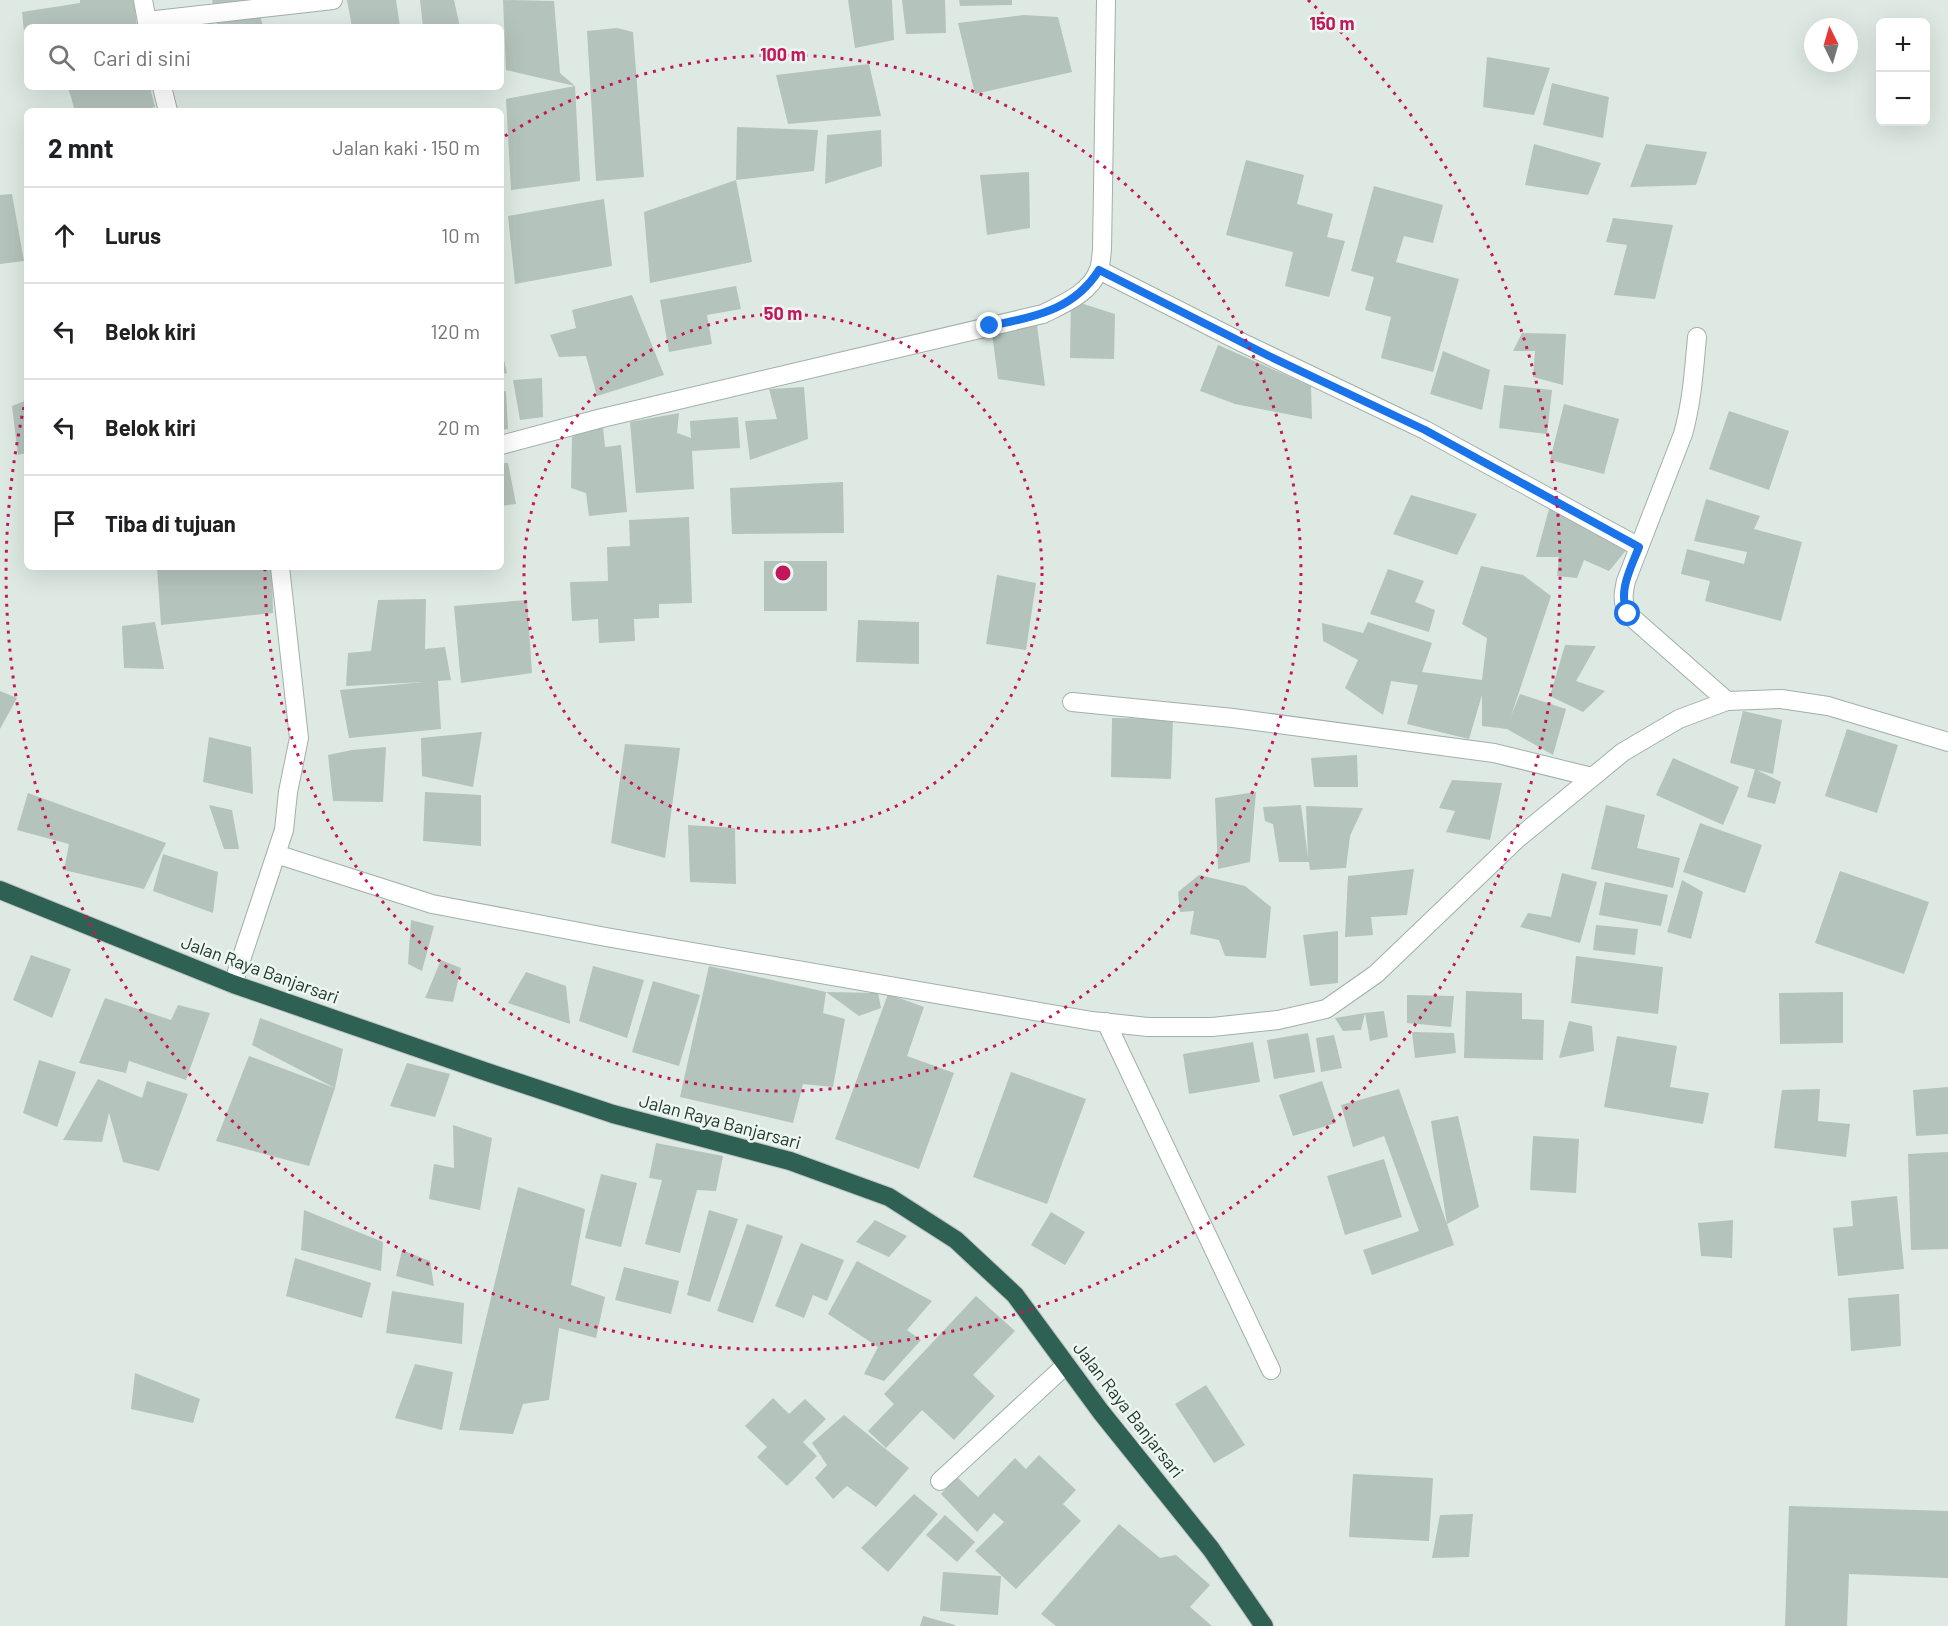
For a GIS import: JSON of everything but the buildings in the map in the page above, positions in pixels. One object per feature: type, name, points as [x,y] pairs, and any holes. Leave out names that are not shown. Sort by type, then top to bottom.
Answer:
[{"type":"highway","name":"Jalan Raya Banjarsari","points":[[0,890],[233,984],[613,1114],[790,1161],[889,1197],[956,1240],[1015,1295],[1101,1412],[1211,1549],[1264,1626]]},
{"type":"street","points":[[143,0],[148,24],[333,0]]},
{"type":"street","points":[[504,444],[602,418],[1043,314],[1071,300],[1090,284],[1099,270],[1102,250],[1106,0]]},
{"type":"street","points":[[163,90],[167,108]]},
{"type":"street","points":[[1099,270],[1260,351],[1415,425],[1639,547]]},
{"type":"street","points":[[1697,337],[1692,395],[1683,434],[1623,592],[1624,605],[1628,614],[1727,700]]},
{"type":"street","points":[[233,984],[284,830],[288,792],[299,738],[280,570]]},
{"type":"street","points":[[276,854],[432,904],[606,937],[1106,1022],[1148,1027],[1212,1027],[1278,1020],[1326,1009],[1376,974],[1517,838],[1623,752],[1679,719],[1727,700],[1780,699],[1828,706],[1948,742]]},
{"type":"street","points":[[1072,702],[1233,718],[1494,753],[1592,777]]},
{"type":"street","points":[[1106,1022],[1271,1370]]},
{"type":"street","points":[[940,1480],[1066,1365]]},
{"type":"route","points":[[990,326],[1043,314],[1071,300],[1090,284],[1099,270],[1269,356],[1425,430],[1639,547],[1623,592],[1624,605],[1628,614]]}]
